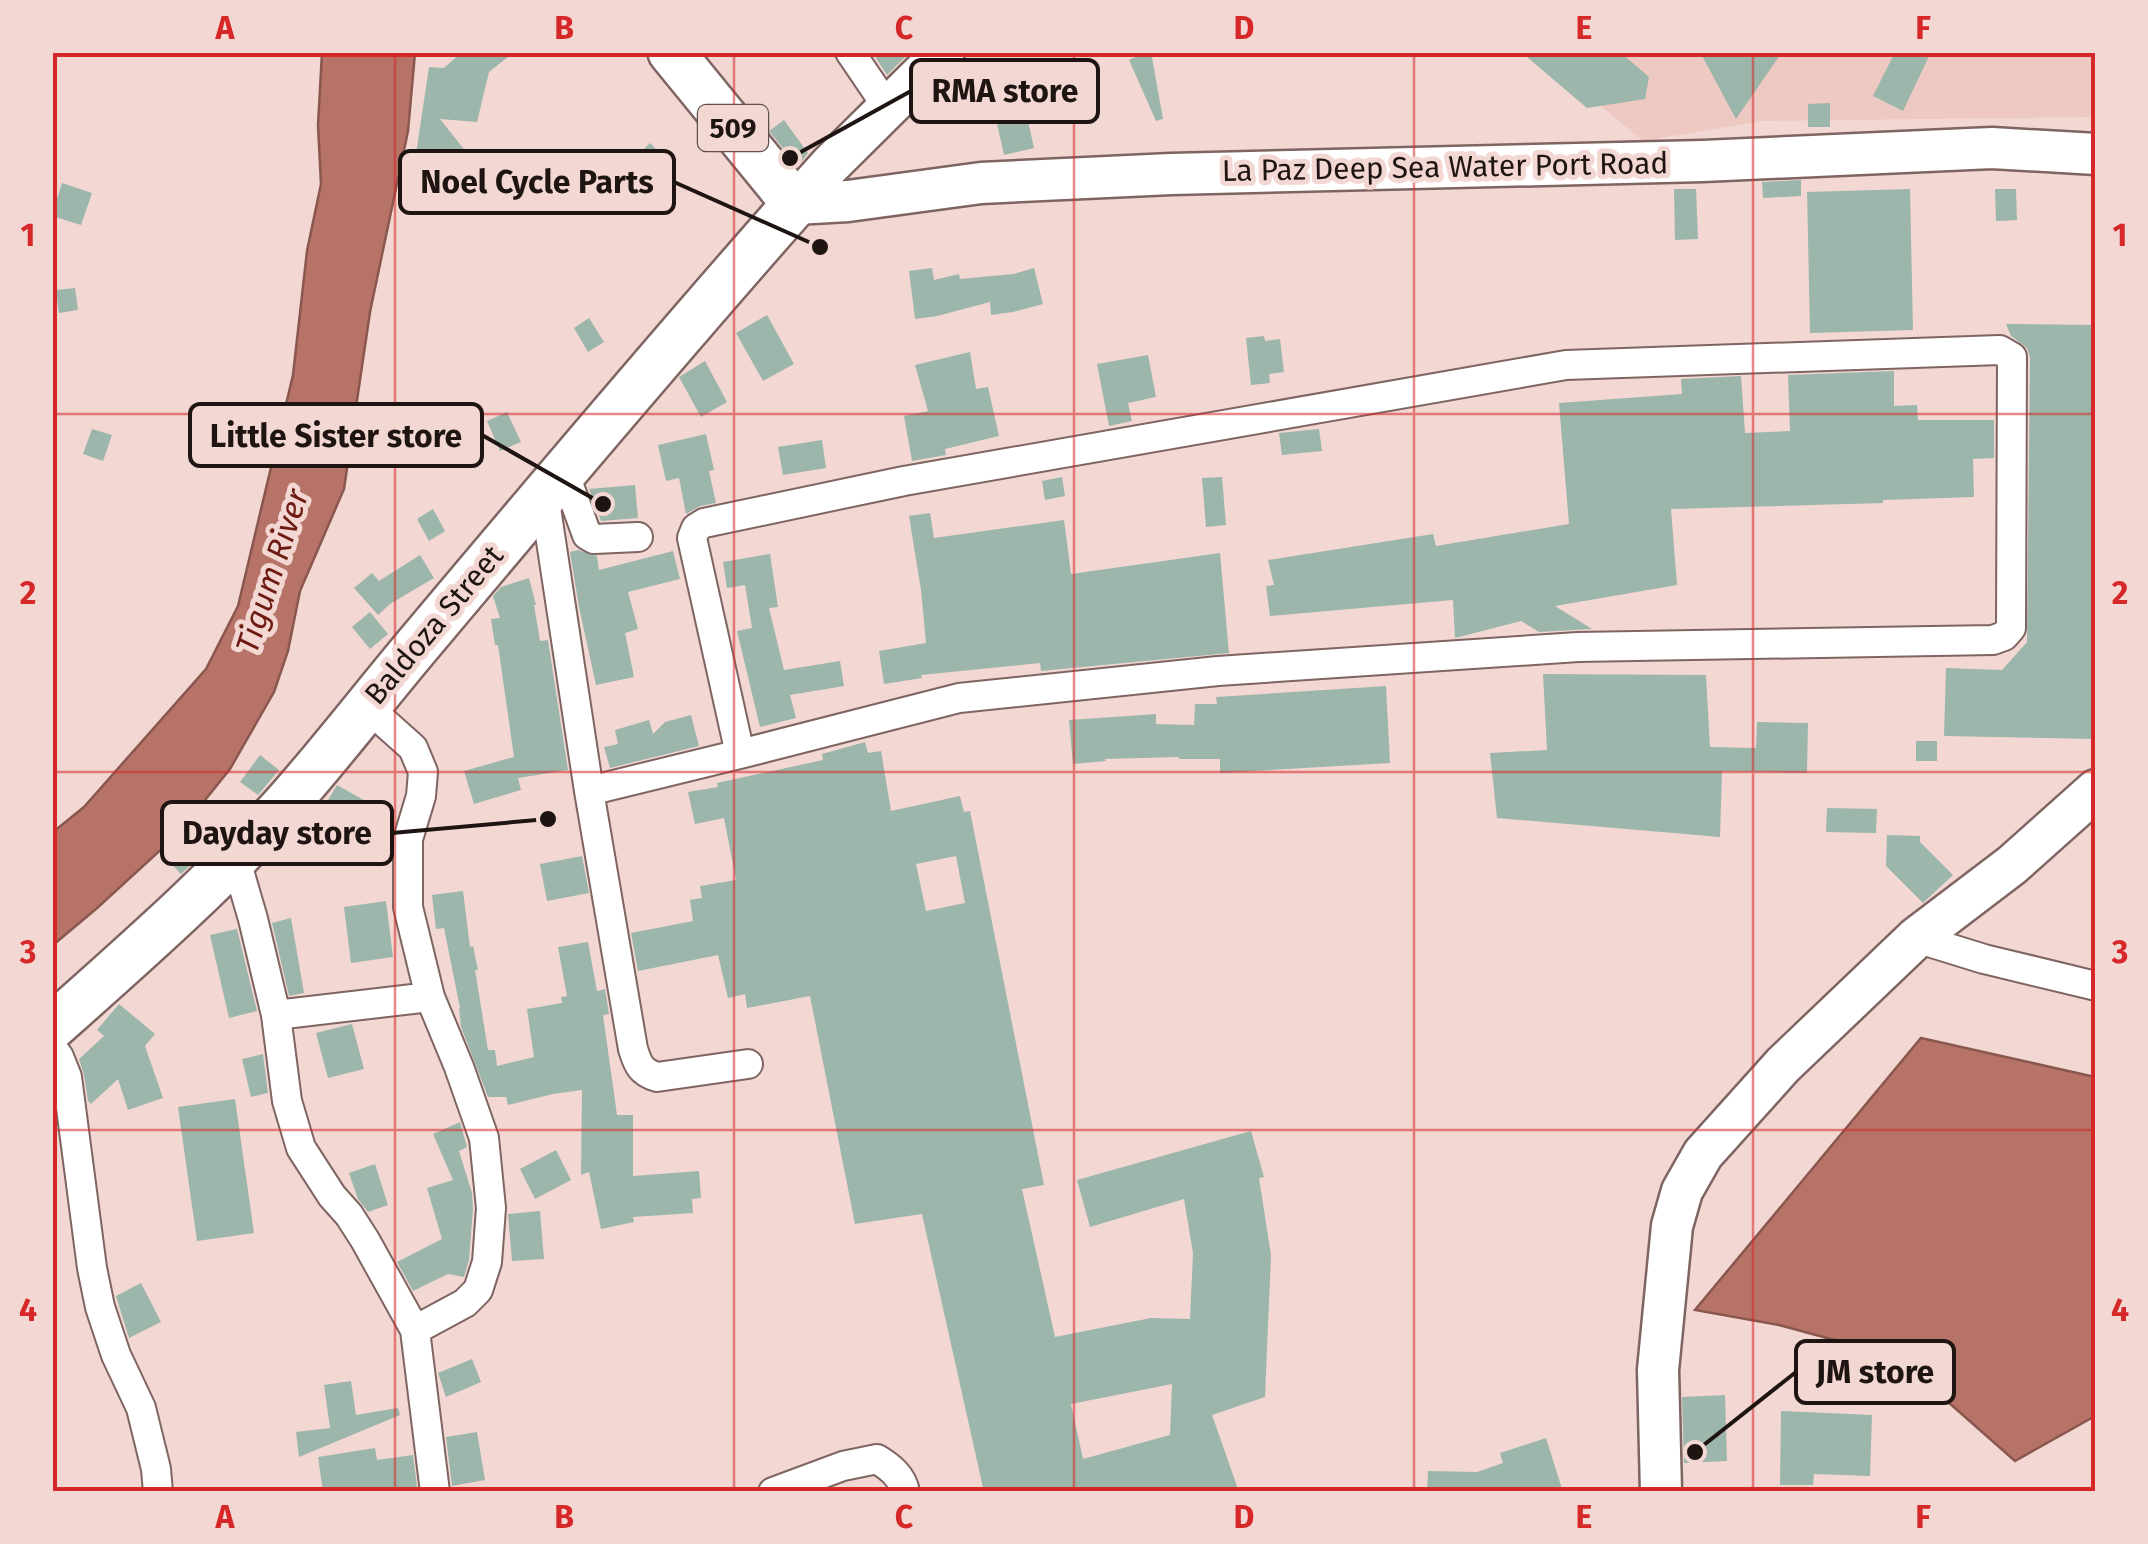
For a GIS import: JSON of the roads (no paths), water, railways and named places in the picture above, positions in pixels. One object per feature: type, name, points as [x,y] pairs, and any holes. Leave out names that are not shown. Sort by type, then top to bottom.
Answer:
[{"type":"main road","name":"509","points":[[671,52],[796,204]]},
{"type":"main road","points":[[796,204],[944,52]]},
{"type":"main road","points":[[859,137],[881,197]]},
{"type":"main road","name":"La Paz Deep Sea Water Port Road","points":[[796,204],[981,183],[1172,174],[1992,148],[2096,154]]},
{"type":"main road","name":"Baldoza Street","points":[[52,1027],[235,857],[292,797],[714,294],[796,204]]},
{"type":"main road","points":[[1661,1492],[1658,1370],[1672,1226],[1682,1192],[1703,1154],[1783,1065],[1916,938],[2012,865],[2094,794]]},
{"type":"street","points":[[850,52],[888,108]]},
{"type":"street","points":[[590,791],[740,754],[960,698],[1218,671],[1578,647],[1993,640],[2012,628],[2012,357],[2000,350],[1566,366],[904,481],[704,523],[696,528],[692,538],[740,754]]},
{"type":"street","points":[[554,483],[587,536],[638,537]]},
{"type":"street","points":[[554,483],[590,791],[638,1066],[657,1078],[748,1064]]},
{"type":"street","points":[[366,706],[413,748],[423,772],[408,839],[408,907],[430,997],[484,1138],[491,1208],[487,1262],[478,1290],[415,1330]]},
{"type":"street","points":[[235,857],[276,1015],[287,1101],[301,1148],[365,1240],[415,1330],[436,1492]]},
{"type":"street","points":[[1916,938],[2096,986]]},
{"type":"street","points":[[276,1015],[430,997]]},
{"type":"street","points":[[52,1047],[66,1077],[100,1307],[116,1355],[141,1408],[158,1492]]},
{"type":"street","points":[[773,1492],[843,1466],[876,1459],[890,1466],[903,1482],[905,1492]]},
{"type":"water","name":"Tigum River","points":[[322,53],[415,53],[408,131],[370,312],[344,489],[300,591],[288,651],[274,692],[230,769],[177,835],[53,945],[53,832],[84,807],[206,669],[238,606],[293,375],[307,251],[321,184],[318,125]]},
{"type":"water","points":[[1921,1038],[2095,1077],[2095,1416],[2015,1461],[1897,1357],[1779,1325],[1695,1310]]},
{"type":"place","name":"RMA store","points":[[790,158]]},
{"type":"place","name":"Noel Cycle Parts","points":[[820,247]]},
{"type":"place","name":"Little Sister store","points":[[603,504]]},
{"type":"place","name":"Dayday store","points":[[548,819]]},
{"type":"place","name":"JM store","points":[[1695,1452]]}]
